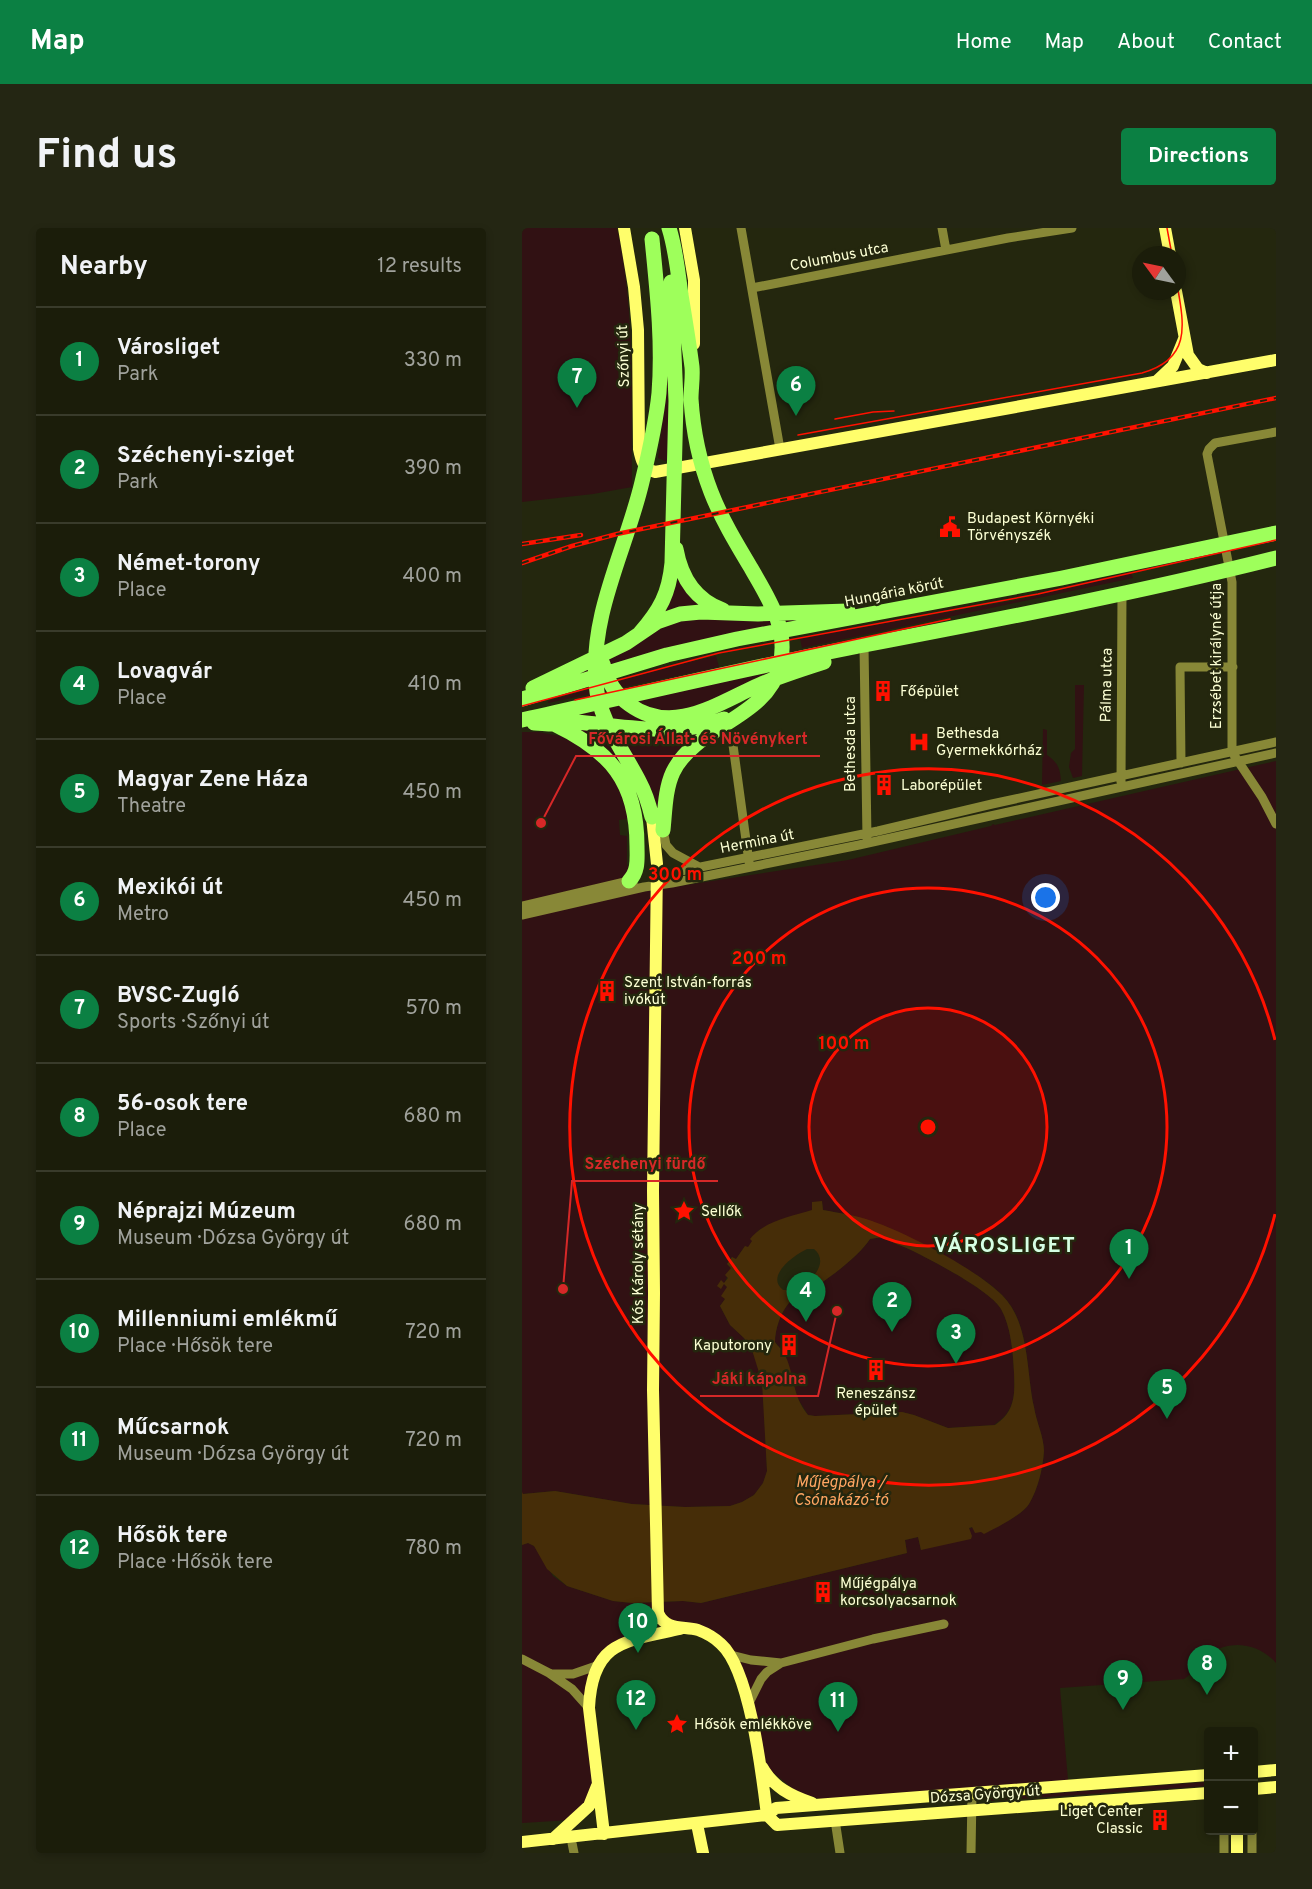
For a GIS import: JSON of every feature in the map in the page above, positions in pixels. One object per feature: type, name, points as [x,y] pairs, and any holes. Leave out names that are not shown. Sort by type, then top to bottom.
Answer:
[{"type":"main road","points":[[640,633],[662,603],[675,563],[673,537],[676,376],[672,286],[664,228]]},
{"type":"main road","points":[[663,830],[669,784],[678,763],[693,747],[761,698],[776,677],[780,666],[782,637],[770,600],[731,534],[711,493],[698,453],[693,418],[692,369],[676,258],[669,228]]},
{"type":"main road","points":[[650,234],[666,288],[672,321]]},
{"type":"main road","points":[[650,234],[660,339],[659,395],[641,486],[600,616],[595,663],[599,701],[610,729],[640,782],[652,817]]},
{"type":"main road","name":"Hungária körút","points":[[522,699],[667,656],[736,639],[905,608],[1276,532]]},
{"type":"main road","points":[[522,722],[687,682],[1122,593],[1276,558]]},
{"type":"main road","points":[[675,563],[699,596],[715,607],[731,612]]},
{"type":"main road","points":[[522,692],[589,662],[657,622],[680,614],[731,612],[758,614],[905,608]]},
{"type":"main road","points":[[600,616],[603,667],[613,689],[623,700],[642,712],[664,718],[688,716],[709,709],[760,684],[826,661],[860,646]]},
{"type":"main road","points":[[522,722],[554,724],[572,722],[658,730],[682,729],[711,725],[746,710]]},
{"type":"main road","points":[[554,724],[586,741],[604,756],[618,772],[629,792],[636,817],[637,837],[637,865],[629,881]]},
{"type":"street","name":"Szőnyi út","points":[[624,228],[638,330],[639,449],[645,465],[651,471],[659,472],[780,449]]},
{"type":"street","points":[[741,228],[780,449],[1276,360]]},
{"type":"street","points":[[942,228],[946,250]]},
{"type":"street","name":"Columbus utca","points":[[752,288],[946,250],[1007,233],[1072,228]]},
{"type":"street","points":[[1165,228],[1168,246]]},
{"type":"street","points":[[687,231],[693,269],[692,369]]},
{"type":"street","points":[[1178,300],[1188,355],[1198,369],[1207,373]]},
{"type":"street","points":[[1155,383],[1173,366],[1184,338]]},
{"type":"street","name":"Erzsébet királyné útja","points":[[1232,752],[1232,582],[1207,454],[1215,443],[1276,432]]},
{"type":"street","name":"Pálma utca","points":[[1121,782],[1122,593]]},
{"type":"street","name":"Bethesda utca","points":[[860,646],[867,763],[864,771],[867,838]]},
{"type":"street","points":[[1181,763],[1180,667],[1233,668]]},
{"type":"street","name":"Hermina út","points":[[1121,782],[1181,763],[1276,742]]},
{"type":"street","points":[[733,745],[749,863]]},
{"type":"street","points":[[1232,752],[1262,797],[1276,824]]},
{"type":"street","name":"Hermina út","points":[[650,886],[672,883],[749,863],[1121,782],[1276,753]]},
{"type":"street","points":[[652,817],[657,864]]},
{"type":"street","points":[[657,864],[663,830]]},
{"type":"street","points":[[663,830],[666,845],[674,853],[699,867]]},
{"type":"street","name":"Hermina út","points":[[650,886],[671,873],[699,867],[749,863]]},
{"type":"street","name":"Kós Károly sétány","points":[[657,864],[650,886],[653,1390],[658,1610]]},
{"type":"street","points":[[522,906],[629,881],[650,886]]},
{"type":"street","points":[[522,915],[650,886]]},
{"type":"street","points":[[604,1834],[589,1708],[591,1684],[599,1665],[613,1648],[647,1628],[658,1610],[666,1623],[681,1629]]},
{"type":"street","points":[[748,1704],[760,1679],[781,1663],[944,1623]]},
{"type":"street","points":[[626,1642],[681,1629],[696,1629],[721,1643],[731,1655],[741,1676],[748,1704],[767,1815]]},
{"type":"street","points":[[731,1655],[781,1663]]},
{"type":"street","points":[[522,1659],[549,1673],[572,1689],[589,1708]]},
{"type":"street","points":[[549,1673],[573,1674],[599,1665]]},
{"type":"street","points":[[759,1761],[766,1775],[786,1793],[819,1805]]},
{"type":"street","points":[[1258,1772],[1276,1770]]},
{"type":"street","name":"Dózsa György út","points":[[522,1842],[767,1815],[776,1808],[1204,1776]]},
{"type":"street","points":[[553,1839],[589,1806],[598,1785]]},
{"type":"street","points":[[1258,1789],[1276,1787]]},
{"type":"street","name":"Dózsa György út","points":[[767,1815],[777,1825],[1204,1793]]},
{"type":"street","points":[[971,1853],[972,1794]]},
{"type":"street","points":[[835,1820],[840,1853]]},
{"type":"street","points":[[697,1824],[703,1853]]},
{"type":"street","points":[[1224,1835],[1224,1853]]},
{"type":"street","points":[[1237,1835],[1237,1853]]},
{"type":"street","points":[[1252,1835],[1252,1853]]},
{"type":"street","points":[[571,1838],[574,1853]]},
{"type":"shaded area","points":[[522,228],[617,228],[630,325],[632,487],[522,502]]},
{"type":"shaded area","points":[[668,315],[669,459],[665,461],[658,458],[663,419]]},
{"type":"shaded area","points":[[1131,573],[1133,578],[802,648],[800,638],[1017,600]]},
{"type":"shaded area","points":[[679,577],[708,607],[661,616],[673,594]]},
{"type":"shaded area","points":[[828,614],[583,674],[581,668],[673,618]]},
{"type":"shaded area","points":[[716,656],[719,667],[548,703],[548,701],[672,666]]},
{"type":"shaded area","points":[[800,661],[656,725],[561,716]]},
{"type":"shaded area","points":[[1075,685],[1084,685],[1082,776],[1073,778],[1069,767],[1071,753],[1075,749]]},
{"type":"shaded area","points":[[564,725],[708,728],[677,756],[659,829],[638,790],[613,755],[590,736]]},
{"type":"shaded area","points":[[1043,729],[1047,730],[1047,755],[1058,766],[1061,781],[1042,785]]},
{"type":"shaded area","name":"VÁROSLIGET","points":[[522,732],[538,732],[565,737],[602,761],[623,795],[628,819],[619,820],[620,835],[627,836],[627,864],[641,892],[848,860],[993,824],[1276,761],[1276,1663],[1269,1656],[1252,1647],[1234,1645],[1215,1650],[1184,1679],[1060,1688],[1068,1780],[820,1799],[797,1792],[759,1761],[727,1649],[661,1618],[626,1642],[594,1674],[598,1785],[571,1820],[522,1823],[522,1545],[528,1543],[534,1546],[553,1576],[567,1586],[613,1601],[701,1603],[907,1553],[905,1540],[918,1537],[921,1550],[973,1527],[984,1533],[989,1531],[1015,1517],[1029,1504],[1040,1478],[1044,1451],[1031,1393],[1022,1333],[1018,1319],[1002,1295],[973,1273],[916,1241],[865,1219],[823,1210],[822,1201],[813,1210],[759,1230],[751,1239],[753,1240],[748,1248],[745,1246],[736,1259],[732,1257],[727,1264],[731,1268],[724,1284],[727,1287],[725,1299],[720,1306],[730,1325],[744,1338],[756,1359],[763,1392],[767,1471],[763,1483],[754,1495],[730,1506],[685,1507],[632,1504],[555,1491],[522,1494]]},
{"type":"shaded area","points":[[883,1237],[961,1277],[986,1294],[1001,1309],[1011,1340],[1014,1389],[1010,1409],[994,1425],[948,1428],[902,1412],[815,1416],[808,1415],[798,1399],[784,1352],[775,1342],[777,1326],[783,1311],[795,1298],[820,1284],[844,1266],[870,1239]]},
{"type":"shaded area","points":[[1204,1782],[1204,1786],[991,1801],[991,1798]]},
{"type":"water","name":"Műjégpálya / Csónakázó-tó","points":[[822,1201],[823,1210],[866,1219],[922,1243],[975,1274],[1002,1295],[1011,1306],[1018,1319],[1026,1348],[1031,1393],[1044,1446],[1040,1478],[1029,1504],[1015,1517],[984,1534],[975,1533],[972,1527],[969,1528],[971,1539],[921,1550],[918,1537],[905,1540],[907,1553],[701,1603],[613,1601],[567,1586],[547,1569],[534,1546],[528,1543],[522,1545],[522,1492],[523,1494],[555,1491],[632,1504],[685,1507],[730,1506],[754,1495],[763,1483],[767,1471],[762,1382],[752,1350],[744,1338],[730,1325],[720,1306],[725,1299],[721,1296],[727,1287],[724,1284],[721,1289],[717,1286],[721,1280],[724,1283],[728,1278],[725,1275],[731,1268],[727,1264],[732,1257],[736,1259],[745,1246],[748,1247],[752,1241],[750,1239],[756,1233],[779,1220],[812,1210],[812,1202]],"holes":[[[883,1237],[961,1277],[986,1294],[1001,1309],[1011,1340],[1014,1389],[1010,1409],[995,1425],[948,1428],[902,1412],[815,1416],[808,1415],[803,1407],[787,1361],[775,1342],[781,1316],[792,1300],[836,1272],[852,1259],[870,1239]],[[807,1249],[814,1249],[819,1256],[818,1270],[813,1277],[798,1287],[783,1290],[778,1284],[779,1272],[795,1256]]]},
{"type":"tram line","points":[[1167,228],[1170,246]]},
{"type":"tram line","points":[[798,435],[1142,373],[1170,359],[1177,349],[1182,326],[1180,300]]},
{"type":"tram line","points":[[835,419],[873,412],[894,411]]},
{"type":"tram line","points":[[522,706],[719,653],[1038,594],[1276,540]]},
{"type":"tram line","points":[[575,700],[950,619]]},
{"type":"railway","points":[[522,563],[617,534],[1276,398]]},
{"type":"railway","points":[[522,544],[581,535]]},
{"type":"place","name":"BVSC-Zugló","points":[[577,408]]},
{"type":"place","name":"Mexikói út","points":[[796,416]]},
{"type":"place","name":"Budapest Környéki Törvényszék","points":[[950,527]]},
{"type":"place","name":"Főépület","points":[[883,691]]},
{"type":"place","name":"Bethesda Gyermekkórház","points":[[919,742]]},
{"type":"place","name":"Laborépület","points":[[884,785]]},
{"type":"place","name":"Fővárosi Állat- és Növénykert","points":[[541,823]]},
{"type":"place","name":"Szent István-forrás ivókút","points":[[607,991]]},
{"type":"place","name":"Sellők","points":[[684,1211]]},
{"type":"place","name":"Városliget","points":[[1129,1279]]},
{"type":"place","name":"Széchenyi fürdő","points":[[563,1289]]},
{"type":"place","name":"Jáki kápolna","points":[[837,1311]]},
{"type":"place","name":"Lovagvár","points":[[806,1322]]},
{"type":"place","name":"Széchenyi-sziget","points":[[892,1332]]},
{"type":"place","name":"Kaputorony","points":[[789,1345]]},
{"type":"place","name":"Német-torony","points":[[956,1364]]},
{"type":"place","name":"Reneszánsz épület","points":[[876,1370]]},
{"type":"place","name":"Magyar Zene Háza","points":[[1167,1419]]},
{"type":"place","name":"Műjégpálya korcsolyacsarnok","points":[[823,1592]]},
{"type":"place","name":"Millenniumi emlékmű","points":[[638,1653]]},
{"type":"place","name":"56-osok tere","points":[[1207,1695]]},
{"type":"place","name":"Néprajzi Múzeum","points":[[1123,1710]]},
{"type":"place","name":"Hősök emlékköve","points":[[677,1724]]},
{"type":"place","name":"Hősök tere","points":[[636,1730]]},
{"type":"place","name":"Műcsarnok","points":[[838,1732]]},
{"type":"place","name":"Liget Center Classic","points":[[1160,1820]]},
{"type":"district","name":"VÁROSLIGET","points":[[1005,1245]]}]
